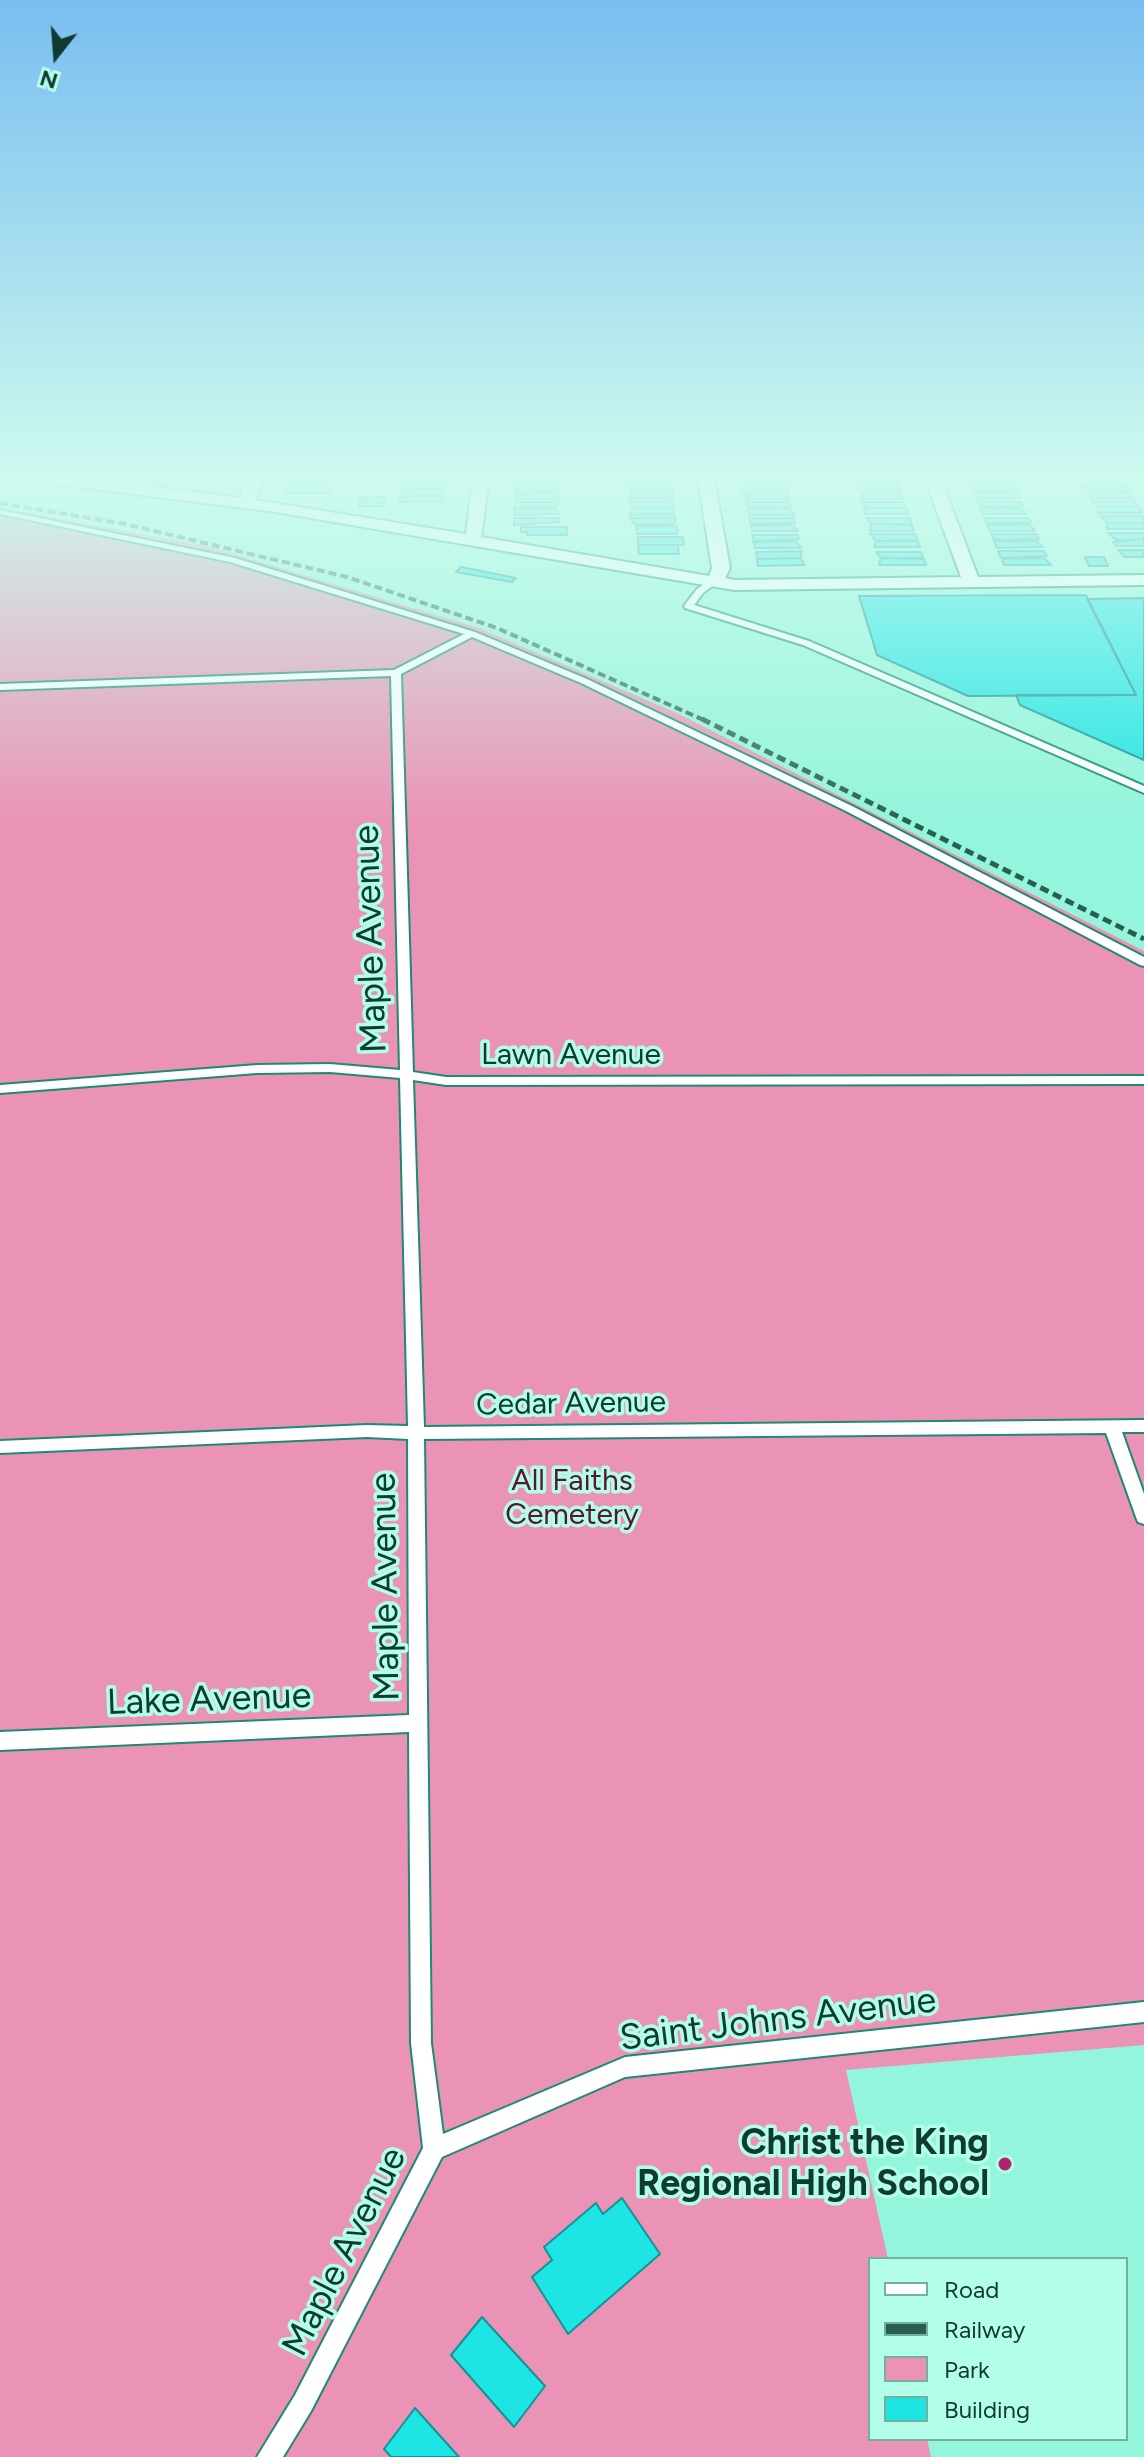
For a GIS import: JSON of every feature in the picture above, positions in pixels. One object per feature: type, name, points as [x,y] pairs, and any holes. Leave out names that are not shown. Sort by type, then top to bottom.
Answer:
[{"type":"lane","points":[[341,594],[472,634],[584,681],[834,801],[1144,962]]},
{"type":"lane","points":[[698,594],[688,606],[806,643],[1144,790]]},
{"type":"lane","points":[[0,687],[396,673],[472,634]]},
{"type":"lane","name":"Maple Avenue","points":[[269,2457],[303,2403],[434,2149],[421,2043],[416,1433],[396,673]]},
{"type":"lane","name":"Lawn Avenue","points":[[0,1089],[257,1069],[330,1068],[446,1081],[1144,1080]]},
{"type":"lane","points":[[1112,1426],[1144,1517]]},
{"type":"lane","name":"Cedar Avenue","points":[[0,1447],[367,1431],[1144,1426]]},
{"type":"lane","name":"Lake Avenue","points":[[0,1741],[420,1723]]},
{"type":"lane","name":"Saint Johns Avenue","points":[[434,2149],[625,2067],[1144,2012]]},
{"type":"green space","name":"All Faiths Cemetery","points":[[0,594],[366,594],[479,628],[679,714],[1144,951],[1144,2045],[846,2070],[888,2257],[868,2257],[868,2441],[927,2441],[931,2457],[0,2457]]},
{"type":"building","points":[[1086,595],[1136,695],[968,696],[877,655],[859,596]]},
{"type":"building","points":[[1144,598],[1144,760],[1020,705],[1016,695],[1136,695],[1087,599]]},
{"type":"building","points":[[622,2198],[660,2254],[568,2334],[532,2277],[552,2260],[544,2247],[596,2203],[603,2214]]},
{"type":"building","points":[[482,2317],[545,2386],[514,2427],[451,2355]]},
{"type":"building","points":[[415,2408],[459,2457],[391,2457],[384,2449]]},
{"type":"railway","points":[[396,594],[497,628],[706,721]]},
{"type":"railway","points":[[702,719],[1144,939]]},
{"type":"place","name":"Christ the King Regional High School","points":[[1005,2164]]}]
